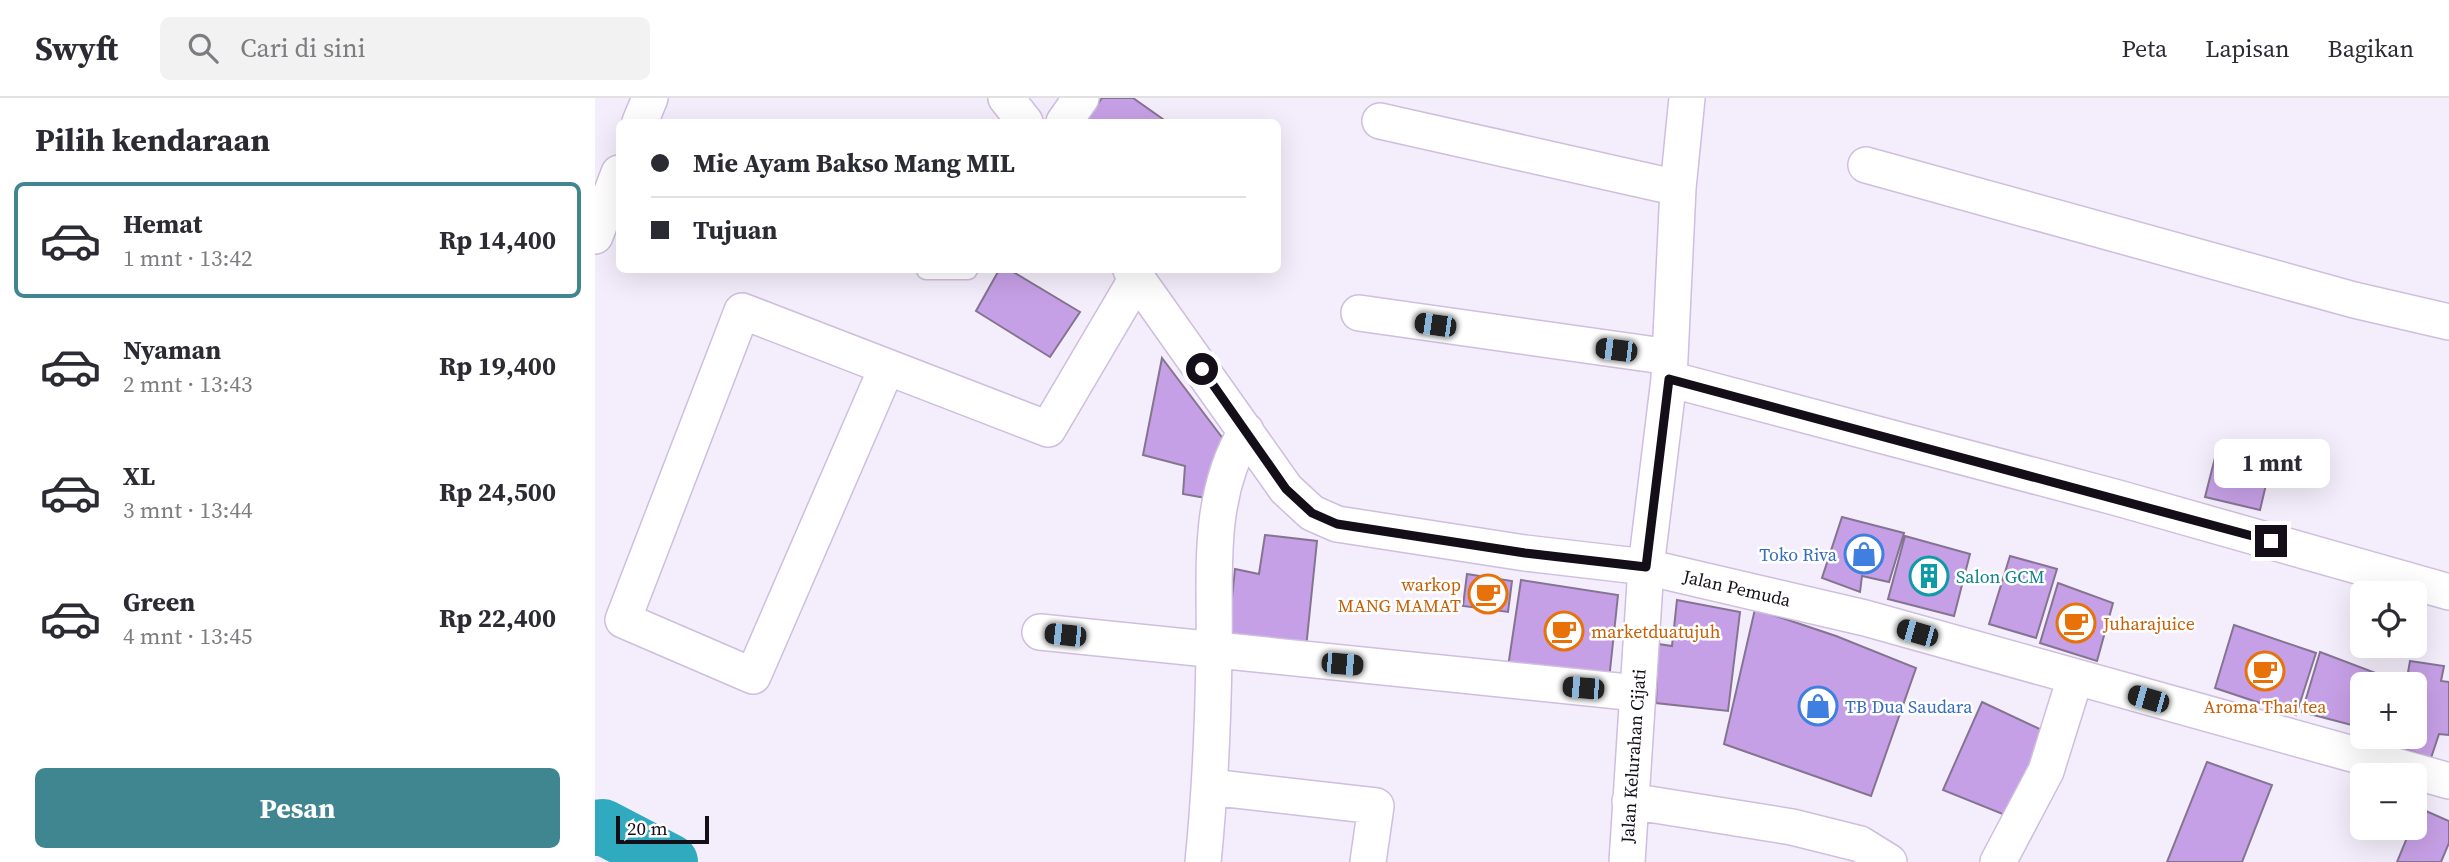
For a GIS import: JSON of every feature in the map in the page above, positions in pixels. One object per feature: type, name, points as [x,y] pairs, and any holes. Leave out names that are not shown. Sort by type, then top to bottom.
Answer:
[{"type":"street","points":[[641,119],[650,98]]},
{"type":"street","points":[[1006,98],[1023,119]]},
{"type":"street","points":[[1066,119],[1081,98]]},
{"type":"street","name":"Jalan Kelurahan Cijati","points":[[1627,862],[1646,567],[1669,368],[1678,188],[1687,98]]},
{"type":"street","points":[[1380,121],[1678,188]]},
{"type":"street","points":[[1866,165],[2341,296],[2449,323]]},
{"type":"street","points":[[595,236],[616,181]]},
{"type":"street","points":[[887,367],[753,676],[623,620],[741,311],[887,367],[1048,429],[1134,274]]},
{"type":"street","name":"Jalan Pemuda","points":[[1134,274],[1286,489],[1312,513],[1337,524],[1525,553],[1646,567],[1865,618],[2449,781]]},
{"type":"street","points":[[1359,313],[1669,368],[2449,592]]},
{"type":"street","points":[[1203,862],[1210,787],[1214,652],[1213,538],[1231,456],[1246,431]]},
{"type":"street","points":[[1039,632],[1214,652],[1637,693]]},
{"type":"street","points":[[1998,862],[2046,771],[2075,678]]},
{"type":"street","points":[[1210,787],[1375,806],[1368,862]]},
{"type":"street","points":[[1630,800],[1792,827],[1860,844],[1889,862]]},
{"type":"building","points":[[1102,98],[1133,98],[1163,119],[1087,119]]},
{"type":"building","points":[[997,273],[1015,273],[1080,312],[1050,357],[976,311]]},
{"type":"building","points":[[1162,358],[1224,440],[1217,500],[1183,494],[1185,466],[1143,455]]},
{"type":"building","points":[[2219,442],[2273,455],[2260,510],[2205,497]]},
{"type":"building","name":"Toko Riva","points":[[1842,517],[1904,533],[1889,582],[1862,576],[1860,592],[1822,578]]},
{"type":"building","points":[[1265,535],[1317,541],[1306,648],[1228,637],[1235,569],[1259,574]]},
{"type":"building","name":"Salon GCM","points":[[1905,536],[1970,554],[1954,616],[1888,599]]},
{"type":"building","points":[[2010,556],[2057,569],[2036,638],[1989,624]]},
{"type":"building","name":"warkop MANG MAMAT","points":[[1467,574],[1512,581],[1508,612],[1463,606]]},
{"type":"building","name":"marketduatujuh","points":[[1521,580],[1618,595],[1609,680],[1508,667]]},
{"type":"building","name":"Juharajuice","points":[[2058,583],[2113,603],[2097,661],[2040,643]]},
{"type":"building","points":[[1677,600],[1740,612],[1728,711],[1656,703],[1658,644],[1672,646]]},
{"type":"building","name":"TB Dua Saudara","points":[[1755,609],[1836,636],[1916,668],[1871,796],[1724,744]]},
{"type":"building","name":"Aroma Thai tea","points":[[2234,625],[2316,653],[2296,715],[2215,688]]},
{"type":"building","points":[[2320,652],[2373,672],[2350,672],[2350,725],[2302,712]]},
{"type":"building","points":[[2410,661],[2444,666],[2441,681],[2449,682],[2449,735],[2439,734],[2431,758],[2404,749],[2427,749],[2427,672],[2408,672]]},
{"type":"building","points":[[1982,702],[2044,731],[2010,817],[1943,790]]},
{"type":"building","points":[[2207,762],[2272,785],[2242,862],[2167,862]]},
{"type":"building","points":[[2427,811],[2449,821],[2449,843],[2441,862],[2397,862],[2406,840],[2427,840]]},
{"type":"waterway","points":[[595,828],[603,827],[670,862]]},
{"type":"place","name":"Toko Riva","points":[[1864,554]]},
{"type":"place","name":"Salon GCM","points":[[1929,576]]},
{"type":"place","name":"warkop MANG MAMAT","points":[[1488,594]]},
{"type":"place","name":"Juharajuice","points":[[2076,623]]},
{"type":"place","name":"marketduatujuh","points":[[1564,631]]},
{"type":"place","name":"Aroma Thai tea","points":[[2265,671]]},
{"type":"place","name":"TB Dua Saudara","points":[[1818,706]]},
{"type":"route","points":[[1202,369],[1286,489],[1312,513],[1337,524],[1398,534],[1646,567],[1669,379],[2271,541]]}]
